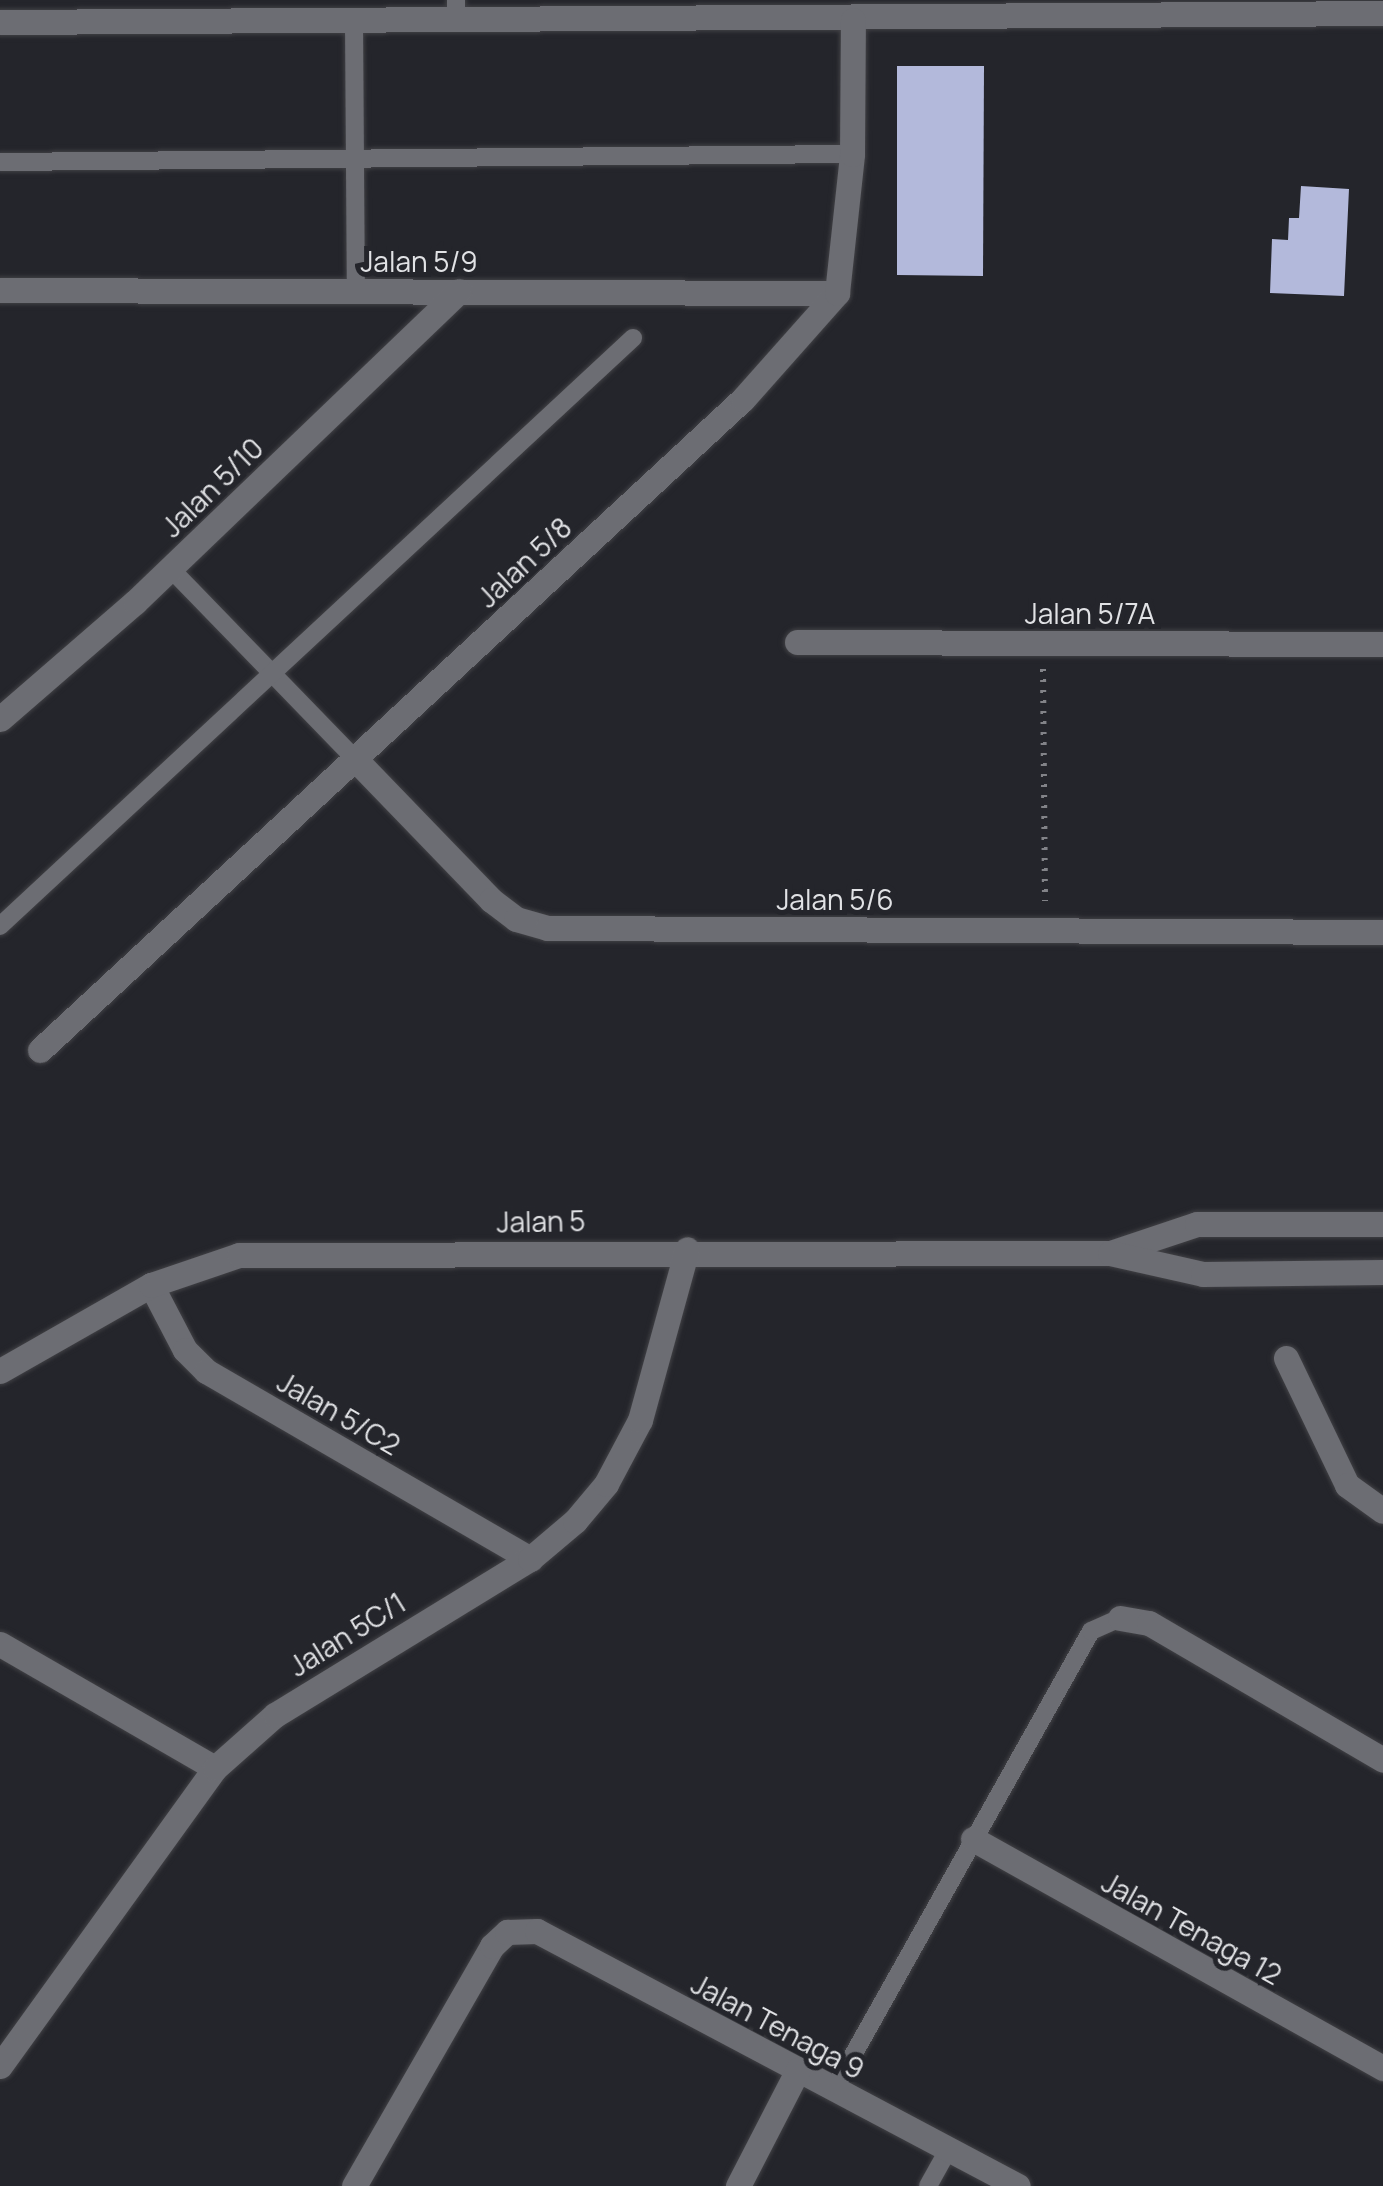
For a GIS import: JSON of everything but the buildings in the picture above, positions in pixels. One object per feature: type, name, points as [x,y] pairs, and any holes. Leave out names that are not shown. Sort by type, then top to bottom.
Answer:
[{"type":"street","points":[[0,22],[122,11],[354,21],[456,10],[853,20],[1264,7],[1383,13]]},
{"type":"street","points":[[837,293],[852,154],[853,20]]},
{"type":"street","name":"Jalan 5/9","points":[[0,290],[837,293]]},
{"type":"street","name":"Jalan 5/10","points":[[0,719],[170,568],[459,291]]},
{"type":"street","name":"Jalan 5/8","points":[[40,1050],[744,399],[837,293]]},
{"type":"street","name":"Jalan 5/7A","points":[[796,642],[1383,644]]},
{"type":"street","name":"Jalan 5/6","points":[[355,759],[492,900],[516,918],[547,928],[1383,932]]},
{"type":"street","name":"Jalan 5","points":[[1110,1253],[1197,1224],[1383,1224]]},
{"type":"street","name":"Jalan 5","points":[[0,1371],[151,1285],[240,1255],[686,1249],[1110,1253],[1203,1274],[1383,1272]]},
{"type":"street","name":"Jalan 5C/1","points":[[0,2066],[9,2028],[215,1768],[275,1715],[530,1559],[606,1484],[640,1420],[686,1249]]},
{"type":"street","name":"Jalan 5/C2","points":[[151,1285],[185,1350],[206,1371],[530,1559]]},
{"type":"street","points":[[1286,1358],[1347,1485],[1383,1511]]},
{"type":"street","points":[[1120,1618],[1148,1623],[1383,1760]]},
{"type":"street","points":[[0,1644],[215,1768]]},
{"type":"street","name":"Jalan Tenaga 12","points":[[972,1840],[1383,2068]]},
{"type":"street","name":"Jalan Tenaga 9","points":[[354,2186],[492,1946],[508,1932],[536,1931],[1018,2186]]},
{"type":"street","points":[[738,2186],[798,2070]]},
{"type":"lane","points":[[354,21],[356,291]]},
{"type":"lane","points":[[0,162],[356,162],[852,154]]},
{"type":"lane","points":[[0,926],[633,338]]},
{"type":"lane","points":[[170,568],[355,759]]},
{"type":"lane","points":[[834,2089],[1091,1630],[1120,1618]]},
{"type":"lane","points":[[928,2186],[948,2150]]},
{"type":"path","points":[[1042,643],[1046,930]]}]
